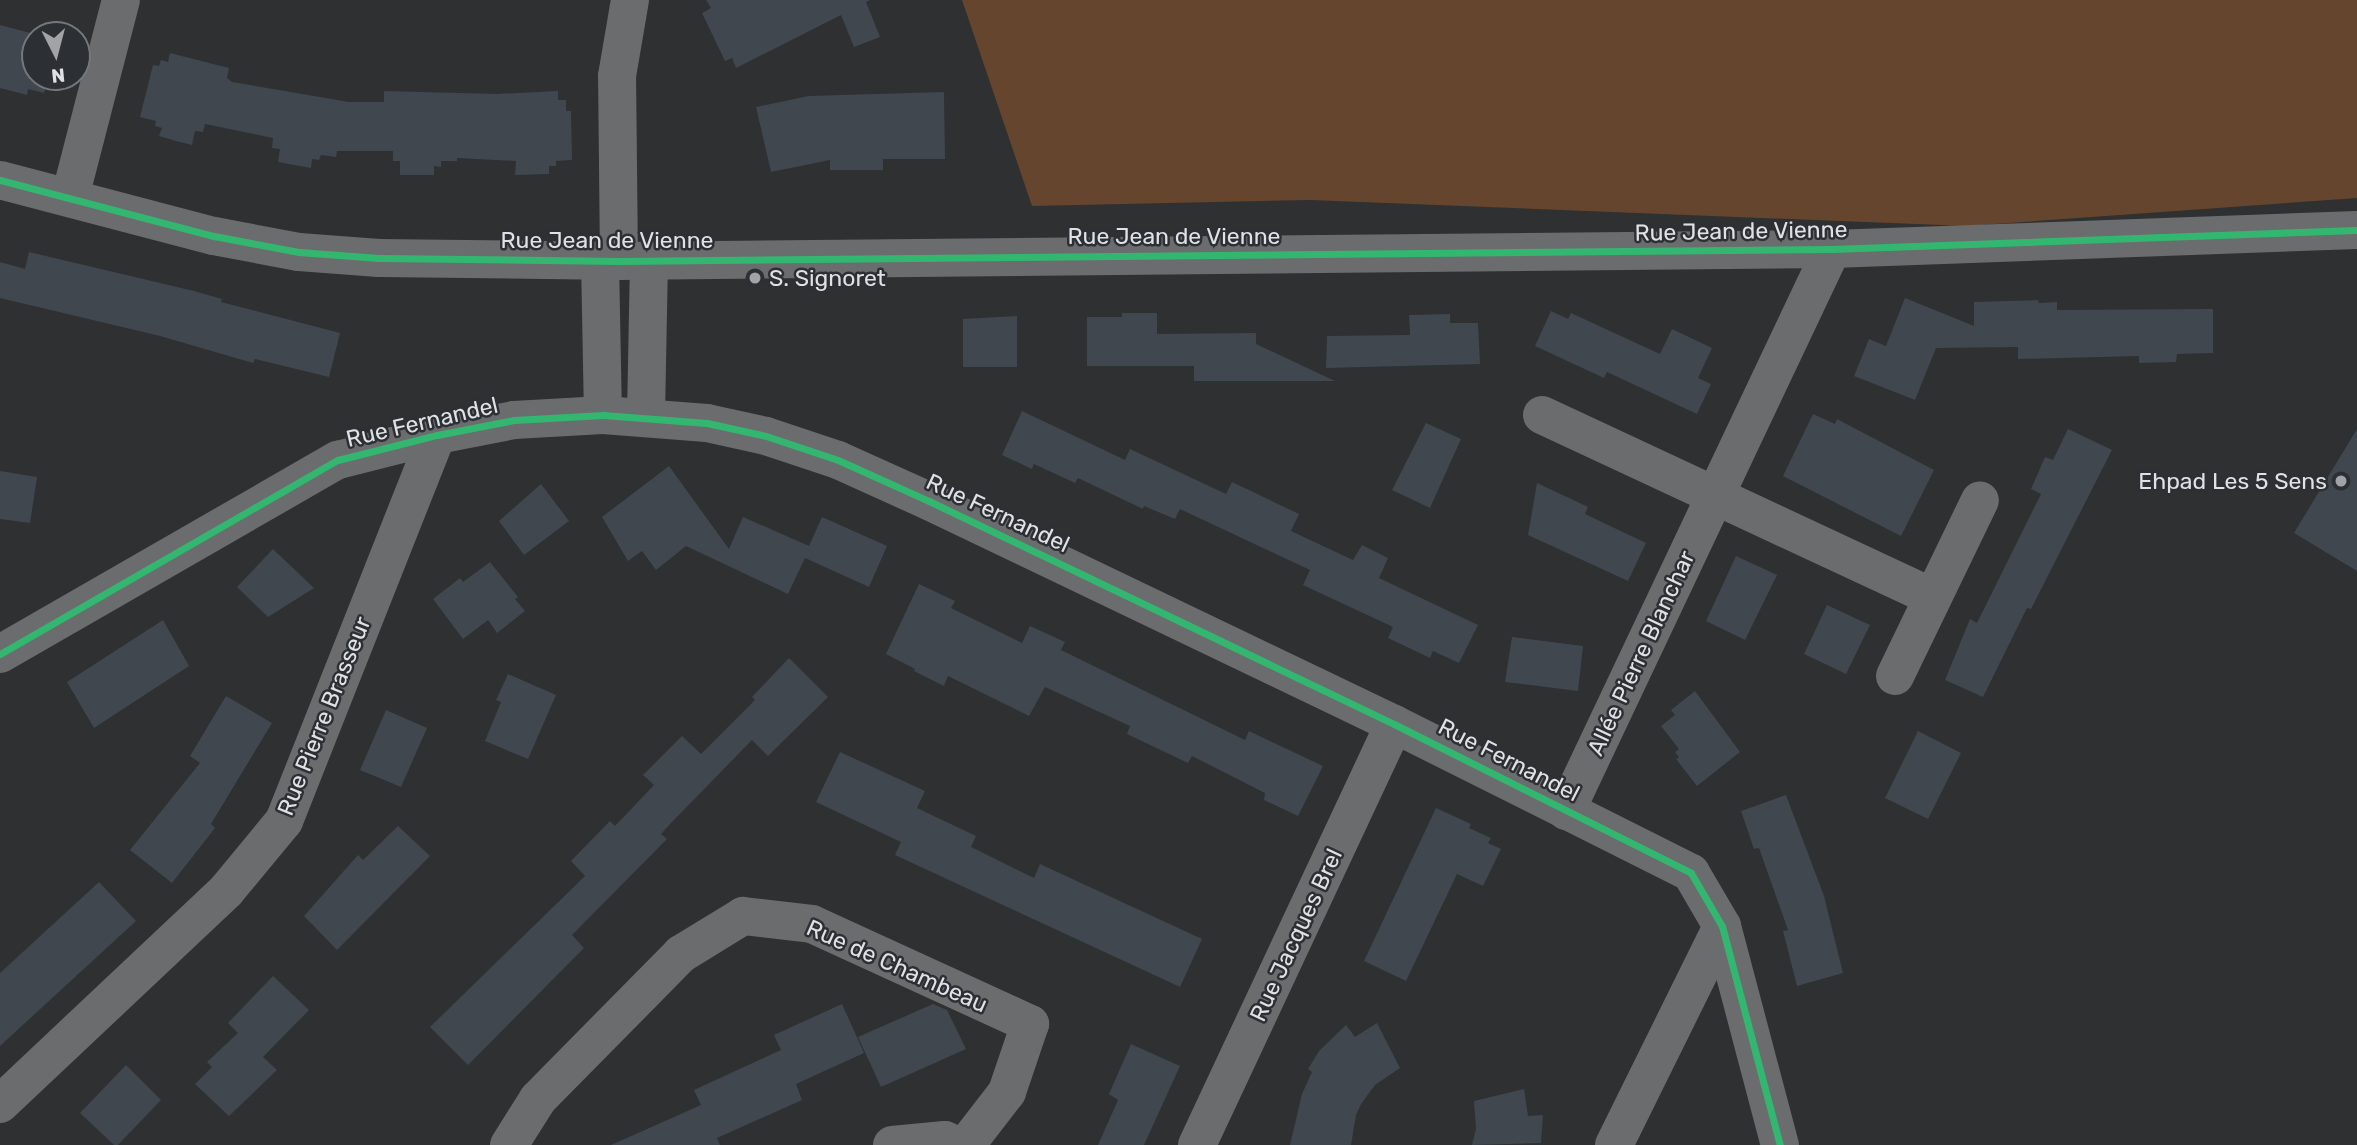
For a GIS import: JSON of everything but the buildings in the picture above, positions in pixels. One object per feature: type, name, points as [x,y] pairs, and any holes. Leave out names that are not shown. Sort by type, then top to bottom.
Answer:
[{"type":"street","points":[[69,197],[121,0]]},
{"type":"street","points":[[630,0],[630,13],[617,76],[623,260],[646,416]]},
{"type":"street","name":"Rue Jean de Vienne","points":[[0,180],[214,236],[299,252],[379,258],[623,260],[1832,249],[2357,230]]},
{"type":"street","name":"Allée Pierre Blanchar","points":[[1566,811],[1832,249]]},
{"type":"street","points":[[603,415],[623,260]]},
{"type":"street","name":"Rue Fernandel","points":[[0,654],[338,460],[437,435],[514,421],[603,415],[646,416],[706,423],[766,436],[838,460],[1394,724],[1691,873],[1722,926],[1780,1145]]},
{"type":"street","points":[[1542,415],[1933,597]]},
{"type":"street","name":"Rue Pierre Brasseur","points":[[0,1104],[226,891],[284,821],[437,435]]},
{"type":"street","points":[[1895,676],[1980,500]]},
{"type":"street","name":"Rue Jacques Brel","points":[[1197,1145],[1394,724]]},
{"type":"street","name":"Rue de Chambeau","points":[[509,1145],[538,1099],[681,954],[743,916],[812,924],[1030,1024],[1007,1092],[966,1145]]},
{"type":"street","points":[[1614,1145],[1722,926]]},
{"type":"street","points":[[892,1145],[944,1140],[956,1145]]},
{"type":"shaded area","points":[[962,0],[2357,0],[2357,198],[1966,226],[1310,200],[1032,206]]},
{"type":"cycle path","points":[[0,180],[214,236],[299,252],[379,258],[619,261],[1832,249],[2357,230]]},
{"type":"cycle path","points":[[0,654],[338,460],[437,435],[514,420],[603,415],[707,423],[766,436],[838,460],[929,501],[1394,724],[1691,873],[1722,926],[1780,1145]]},
{"type":"place","name":"S. Signoret","points":[[755,278]]},
{"type":"place","name":"Ehpad Les 5 Sens","points":[[2341,481]]}]
